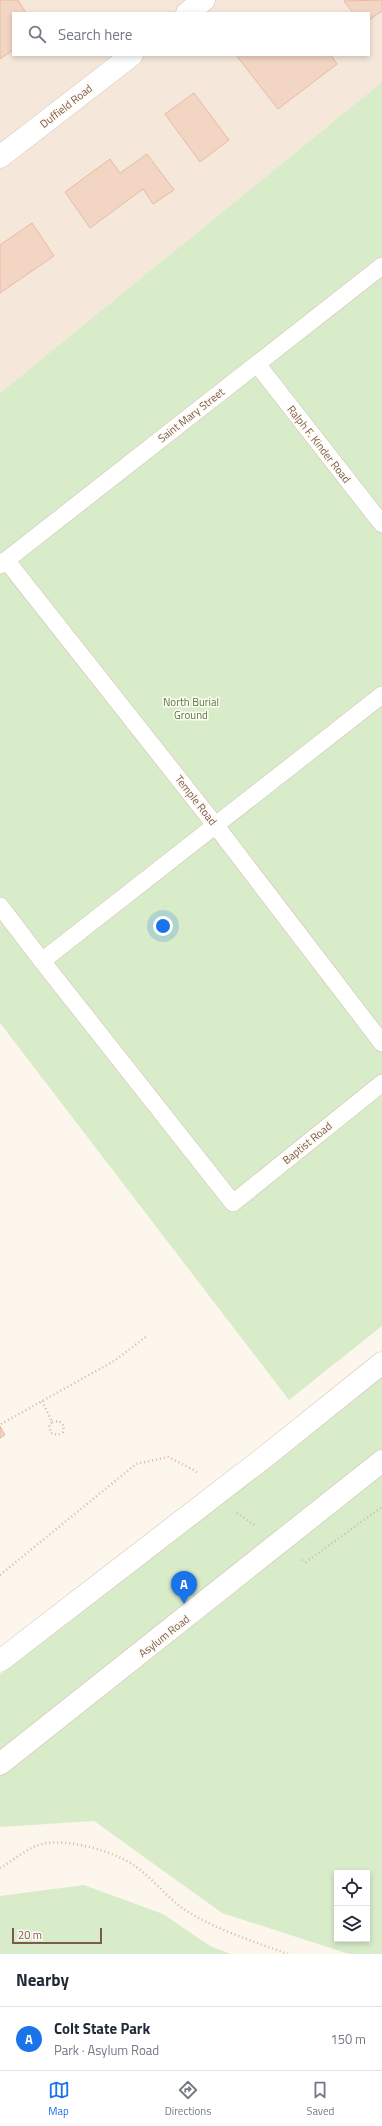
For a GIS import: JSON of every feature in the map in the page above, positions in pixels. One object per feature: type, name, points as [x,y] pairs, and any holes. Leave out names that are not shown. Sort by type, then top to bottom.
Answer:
[{"type":"street","points":[[188,12],[204,0]]},
{"type":"street","name":"Duffield Road","points":[[0,157],[131,56]]},
{"type":"street","points":[[0,1661],[266,1456],[382,1363]]},
{"type":"street","name":"Asylum Road","points":[[0,1764],[382,1461]]},
{"type":"lane","name":"Saint Mary Street","points":[[3,562],[382,266]]},
{"type":"lane","name":"Ralph F. Kinder Road","points":[[257,364],[380,517]]},
{"type":"lane","name":"Temple Road","points":[[3,562],[216,826],[382,1043]]},
{"type":"lane","points":[[0,906],[42,961],[382,695]]},
{"type":"lane","name":"Baptist Road","points":[[42,961],[233,1203],[382,1083]]},
{"type":"path","points":[[1,1424],[114,1361],[147,1336]]},
{"type":"path","points":[[42,1401],[52,1422]]},
{"type":"path","points":[[59,1421],[64,1426],[63,1432],[58,1435],[51,1433],[49,1425],[52,1422],[59,1421]]},
{"type":"path","points":[[0,1868],[41,1844],[67,1844],[94,1848],[115,1855],[134,1866],[175,1903],[191,1914],[229,1932],[288,1954]]},
{"type":"shaded area","points":[[0,0],[382,0],[382,82],[0,393]]},
{"type":"green space","name":"North Burial Ground","points":[[382,82],[382,1326],[289,1400],[0,1023],[0,393]]},
{"type":"green space","points":[[382,1362],[382,1954],[349,1954],[222,1913],[94,1821],[0,1827],[0,1675],[266,1454]]},
{"type":"green space","points":[[84,1885],[163,1914],[210,1946],[231,1954],[0,1954],[0,1896]]},
{"type":"building","points":[[0,0],[18,0],[25,12],[12,12],[12,51],[0,59]]},
{"type":"building","points":[[382,0],[382,11],[370,19],[370,12],[352,12],[344,1]]},
{"type":"building","points":[[237,56],[332,56],[337,64],[278,109]]},
{"type":"building","points":[[194,93],[229,140],[200,162],[165,114]]},
{"type":"building","points":[[147,154],[174,190],[153,204],[143,189],[90,228],[65,192],[110,159],[120,173]]},
{"type":"building","points":[[32,223],[54,256],[0,293],[0,245]]},
{"type":"building","points":[[0,1426],[5,1435],[0,1438]]},
{"type":"place","name":"Colt State Park","points":[[184,1604]]}]
